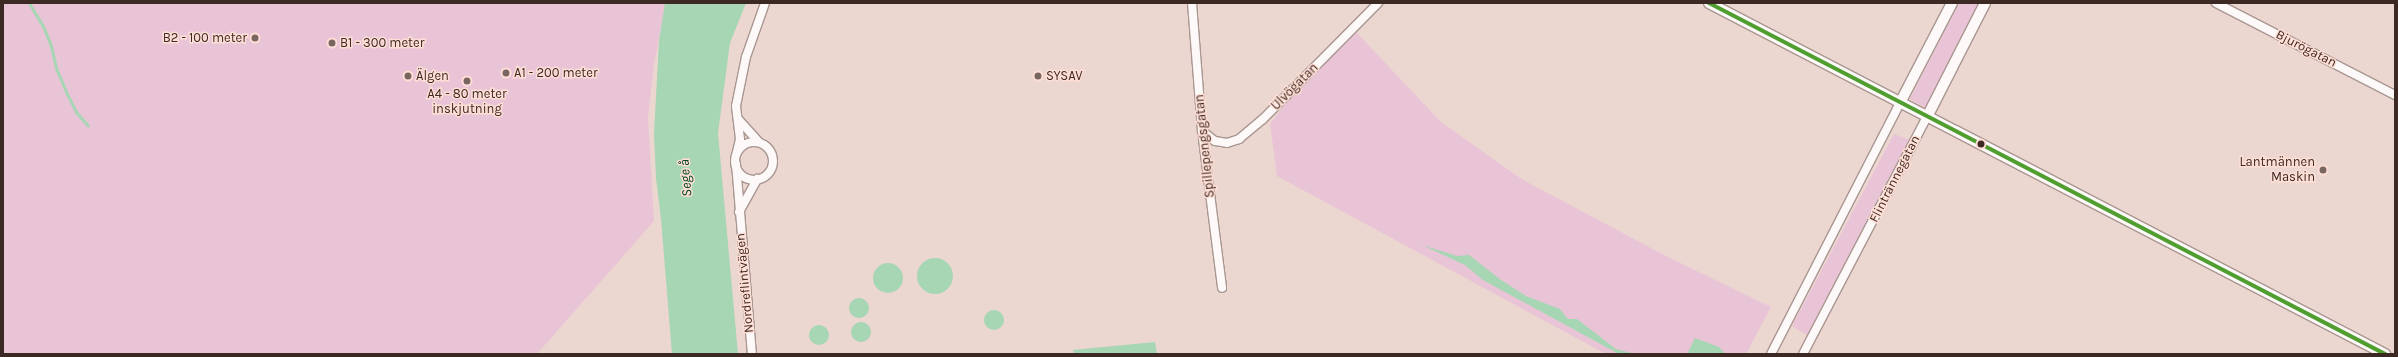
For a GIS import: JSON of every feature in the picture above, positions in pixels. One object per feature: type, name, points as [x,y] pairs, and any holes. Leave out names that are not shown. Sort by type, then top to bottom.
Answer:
[{"type":"street","points":[[757,179],[742,175],[736,164],[740,140],[736,106],[746,58],[765,3]]},
{"type":"street","name":"Spillepengsgatan","points":[[1192,3],[1202,131],[1222,288]]},
{"type":"street","name":"Ulvögatan","points":[[1202,131],[1215,141],[1227,143],[1239,139],[1263,119],[1378,3]]},
{"type":"street","points":[[1709,3],[1928,115],[2385,354]]},
{"type":"street","points":[[1771,354],[1952,3]]},
{"type":"street","name":"Flintrännegatan","points":[[1803,354],[1985,3]]},
{"type":"street","name":"Bjurögatan","points":[[2216,3],[2395,95]]},
{"type":"street","points":[[737,119],[759,142],[769,149],[774,161],[769,173],[757,179],[739,213]]},
{"type":"street","points":[[737,152],[746,143],[759,142]]},
{"type":"street","name":"Nordreflintvägen","points":[[736,164],[752,354]]},
{"type":"shaded area","points":[[3,3],[666,3],[654,64],[648,117],[654,221],[537,354],[3,354]]},
{"type":"shaded area","points":[[1959,3],[1979,3],[1925,108],[1910,99]]},
{"type":"shaded area","points":[[1356,32],[1441,122],[1523,180],[1664,255],[1771,307],[1746,354],[1606,354],[1277,176],[1270,124],[1292,95]]},
{"type":"shaded area","points":[[1894,134],[1909,140],[1807,335],[1792,326]]},
{"type":"water","name":"Sege å","points":[[665,3],[746,3],[730,43],[718,133],[738,354],[672,354],[661,219],[656,178],[654,134],[659,41]]},
{"type":"water","points":[[1422,245],[1457,256],[1469,255],[1501,280],[1526,296],[1560,309],[1568,319],[1577,319],[1616,349],[1636,354],[1617,353],[1483,280],[1465,265]]},
{"type":"water","points":[[935,258],[948,263],[953,276],[948,289],[935,294],[922,289],[917,276],[922,263]]},
{"type":"water","points":[[888,263],[898,268],[903,278],[898,288],[888,293],[878,288],[873,278],[878,268]]},
{"type":"water","points":[[859,298],[866,301],[869,308],[866,315],[859,318],[852,315],[849,308],[852,301]]},
{"type":"water","points":[[990,310],[998,310],[1004,316],[1004,324],[998,330],[990,330],[984,324],[984,316]]},
{"type":"water","points":[[861,322],[868,325],[871,332],[868,339],[861,342],[854,339],[851,332],[854,325]]},
{"type":"water","points":[[819,325],[826,328],[829,335],[826,342],[819,345],[812,342],[809,335],[812,328]]},
{"type":"water","points":[[1695,338],[1719,347],[1726,354],[1687,354]]},
{"type":"water","points":[[1155,342],[1157,354],[1074,354],[1073,350]]},
{"type":"waterway","points":[[29,3],[43,26],[51,46],[56,68],[67,94],[76,112],[88,126]]},
{"type":"transit line","points":[[1709,3],[2385,354]]},
{"type":"place","name":"B2 - 100 meter","points":[[255,38]]},
{"type":"place","name":"B1 - 300 meter","points":[[332,43]]},
{"type":"place","name":"A1 - 200 meter","points":[[506,73]]},
{"type":"place","name":"Älgen","points":[[408,76]]},
{"type":"place","name":"SYSAV","points":[[1038,76]]},
{"type":"place","name":"A4 - 80 meter inskjutning","points":[[467,81]]},
{"type":"place","name":"Lantmännen Maskin","points":[[2323,170]]}]
